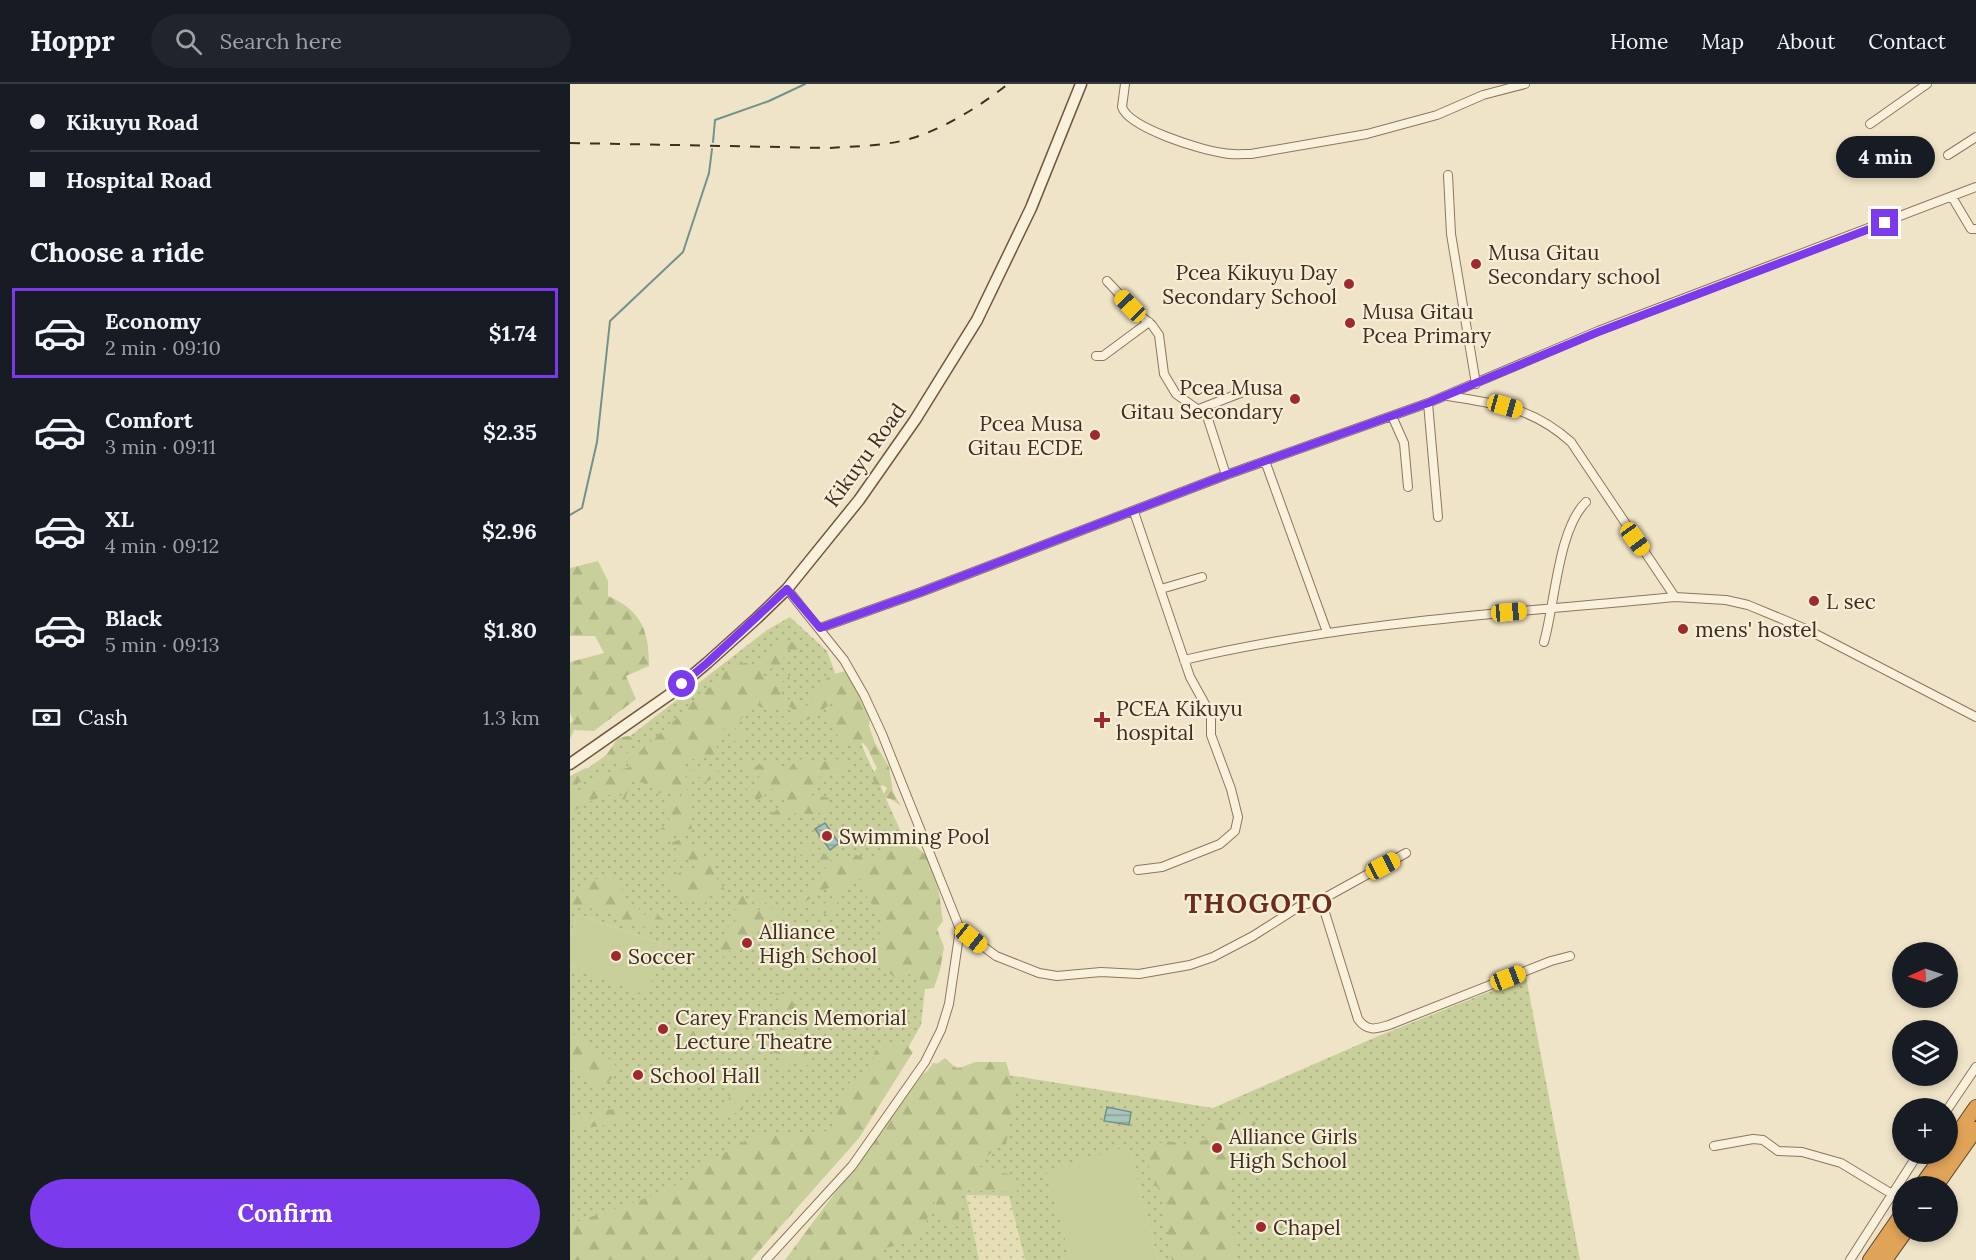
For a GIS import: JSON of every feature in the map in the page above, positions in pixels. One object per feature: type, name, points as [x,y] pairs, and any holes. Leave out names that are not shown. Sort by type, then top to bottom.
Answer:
[{"type":"highway","points":[[1958,1133],[1976,1107]]},
{"type":"highway","points":[[1943,1176],[1976,1129]]},
{"type":"highway","points":[[1870,1260],[1892,1228]]},
{"type":"highway","points":[[1885,1260],[1898,1242]]},
{"type":"main road","name":"Kikuyu Road","points":[[570,764],[669,695],[707,663],[787,589],[859,500],[911,426],[964,343],[1031,208],[1081,84]]},
{"type":"street","points":[[1125,84],[1122,107],[1131,120],[1156,133],[1209,150],[1235,154],[1251,154],[1367,134],[1437,115],[1483,95],[1525,84]]},
{"type":"street","points":[[1870,124],[1927,84]]},
{"type":"street","points":[[1948,155],[1976,137]]},
{"type":"street","points":[[1448,175],[1451,234],[1476,384]]},
{"type":"street","points":[[820,628],[1134,512],[1226,475],[1428,403],[1598,332],[1976,187]]},
{"type":"street","points":[[1952,197],[1971,229],[1976,229]]},
{"type":"street","points":[[1107,281],[1136,312],[1149,322],[1159,335],[1164,374],[1176,394],[1207,416],[1226,475]]},
{"type":"street","points":[[1096,356],[1103,356],[1149,322]]},
{"type":"street","points":[[1199,409],[1243,392]]},
{"type":"street","points":[[1447,395],[1524,411],[1537,417],[1571,442],[1675,597]]},
{"type":"street","points":[[1428,403],[1438,517]]},
{"type":"street","points":[[1392,416],[1404,443],[1408,487]]},
{"type":"street","points":[[1265,461],[1327,632]]},
{"type":"street","points":[[1544,642],[1562,555],[1575,517],[1586,502]]},
{"type":"street","points":[[1134,512],[1184,660],[1196,689],[1211,715],[1211,735],[1231,789],[1238,817],[1235,831],[1220,844],[1162,867],[1138,870]]},
{"type":"street","points":[[1161,589],[1202,577]]},
{"type":"street","points":[[766,1260],[852,1166],[925,1062],[941,1030],[949,1004],[960,929],[882,734],[844,660],[787,589]]},
{"type":"street","points":[[1184,660],[1327,632],[1675,597],[1726,600],[1748,605],[1806,629],[1976,717]]},
{"type":"street","points":[[960,929],[996,956],[1039,973],[1057,976],[1101,972],[1139,974],[1190,965],[1213,957],[1253,936],[1300,906],[1321,900],[1406,852]]},
{"type":"street","points":[[1321,900],[1358,1019],[1363,1026],[1370,1029],[1389,1025],[1551,961],[1570,956]]},
{"type":"street","points":[[1955,1098],[1976,1067]]},
{"type":"street","points":[[1714,1146],[1753,1139],[1763,1140],[1778,1151],[1802,1152],[1841,1163],[1892,1194],[1850,1260]]},
{"type":"shaded area","points":[[966,1195],[1009,1196],[1025,1260],[979,1260]]},
{"type":"green space","points":[[598,561],[608,581],[608,596],[629,608],[645,632],[649,666],[626,676],[636,699],[594,731],[574,730],[570,739],[570,724],[573,720],[570,713],[570,662],[604,653],[595,636],[570,636],[570,568]]},
{"type":"green space","name":"Alliance High School","points":[[790,617],[827,651],[863,748],[902,834],[921,914],[927,971],[921,1025],[867,1120],[570,1260],[570,966],[645,994],[667,946],[578,914],[570,935],[570,780],[598,761],[767,630]]},
{"type":"green space","points":[[788,641],[803,646],[795,652],[786,649],[781,666],[765,670],[763,675],[773,680],[786,671],[790,679],[777,683],[784,702],[793,697],[807,706],[826,679],[846,671],[870,717],[869,726],[875,743],[889,767],[893,792],[901,806],[891,799],[882,797],[887,788],[883,785],[876,789],[872,775],[877,768],[863,743],[852,747],[844,744],[831,727],[829,715],[839,704],[836,700],[810,719],[805,721],[799,718],[783,724],[782,718],[796,712],[790,707],[782,707],[778,702],[771,700],[775,712],[773,718],[766,709],[760,707],[758,697],[735,729],[744,731],[747,739],[736,742],[730,737],[729,726],[724,727],[722,737],[716,737],[717,750],[711,759],[696,758],[684,767],[682,783],[692,770],[699,772],[717,763],[718,775],[705,783],[701,777],[695,778],[688,788],[687,795],[693,813],[690,819],[692,828],[683,834],[678,833],[659,843],[659,830],[670,822],[666,806],[676,799],[682,799],[681,793],[670,789],[659,794],[653,792],[653,785],[631,780],[624,803],[620,799],[622,793],[608,795],[588,802],[570,815],[570,776],[586,768],[592,771],[587,782],[579,782],[576,786],[582,794],[597,774],[630,767],[629,762],[606,761],[607,754],[618,738],[628,736],[633,738],[619,748],[624,753],[640,751],[685,711],[703,690],[716,685],[722,678],[720,673],[728,667],[749,662],[759,667],[770,651]]},
{"type":"green space","points":[[836,759],[852,765],[820,776],[817,787],[812,791],[799,789],[792,792],[829,798],[827,810],[813,814],[790,814],[777,823],[766,824],[768,816],[785,801],[782,797],[771,798],[777,792],[774,787],[757,801],[746,788],[759,783],[759,775],[743,771],[743,762],[754,760],[749,766],[759,766],[774,761],[788,770],[796,760],[817,761]]},
{"type":"green space","points":[[685,838],[691,846],[701,844],[703,853],[698,856],[698,859],[715,858],[722,851],[711,867],[727,892],[705,898],[705,905],[698,904],[692,898],[682,903],[668,887],[659,881],[667,876],[674,877],[685,868],[692,870],[700,866],[688,859],[684,853],[683,862],[668,867],[679,858],[680,853],[670,843]]},
{"type":"green space","points":[[894,838],[912,844],[921,850],[936,878],[943,921],[937,929],[944,947],[934,988],[919,990],[920,975],[913,971],[901,981],[877,965],[876,942],[882,913],[868,899],[862,880],[855,877],[847,884],[839,896],[836,912],[805,915],[832,899],[832,887],[791,907],[824,875],[831,877],[827,868],[821,866],[816,855],[807,851],[794,859],[798,846],[815,847],[834,864],[853,854],[871,859]]},
{"type":"green space","points":[[609,875],[625,891],[626,904],[638,905],[641,915],[656,914],[667,922],[651,928],[625,925],[610,911],[595,911],[585,904],[580,905],[570,914],[570,894]]},
{"type":"green space","points":[[750,888],[745,895],[745,901],[754,904],[758,900],[755,895],[763,892],[770,899],[757,910],[783,907],[781,914],[766,921],[750,937],[743,935],[739,943],[715,964],[723,954],[717,943],[718,940],[729,932],[726,928],[734,923],[740,913],[733,908],[738,896]]},
{"type":"green space","name":"Soccer","points":[[578,914],[667,946],[645,995],[570,966],[570,935]]},
{"type":"green space","name":"Alliance Girls High School","points":[[1526,977],[1580,1260],[1158,1260],[1129,1147],[1047,1171],[1071,1260],[1025,1260],[1009,1196],[966,1195],[979,1260],[785,1260],[848,1188],[933,1063],[1213,1108],[1376,1037]]},
{"type":"green space","points":[[775,993],[786,994],[794,999],[794,1007],[800,1019],[791,1028],[787,1025],[788,1017]]},
{"type":"green space","points":[[711,1012],[729,1025],[735,1036],[722,1049],[719,1042],[720,1029],[704,1038],[688,1038],[678,1024],[686,1014],[699,1019]]},
{"type":"green space","points":[[570,1032],[594,1051],[609,1059],[620,1070],[606,1084],[594,1087],[570,1069]]},
{"type":"green space","points":[[899,1038],[913,1052],[859,1138],[751,1260],[570,1260],[570,1224],[667,1191],[706,1162],[756,1134],[832,1131],[845,1086],[869,1070],[875,1051]]},
{"type":"green space","points":[[794,1043],[798,1050],[805,1049],[809,1065],[797,1068],[800,1061],[792,1059],[790,1065],[781,1070],[781,1055],[772,1052],[774,1047],[785,1047]]},
{"type":"green space","points":[[945,1058],[957,1069],[975,1062],[1006,1062],[1016,1095],[1006,1143],[973,1165],[1016,1176],[1017,1192],[959,1190],[959,1227],[942,1223],[934,1200],[920,1239],[886,1248],[878,1260],[785,1260],[923,1074]]},
{"type":"green space","points":[[752,1080],[769,1083],[767,1091],[747,1090],[743,1096],[743,1109],[724,1119],[716,1112],[738,1084]]},
{"type":"green space","points":[[619,1109],[626,1115],[622,1122],[570,1131],[570,1113],[585,1117],[603,1110]]},
{"type":"green space","points":[[1251,1114],[1257,1122],[1236,1161],[1228,1195],[1228,1210],[1235,1248],[1231,1260],[1172,1260],[1164,1198],[1153,1180],[1143,1150],[1166,1141],[1183,1144],[1206,1140],[1202,1126],[1232,1121]]},
{"type":"green space","points":[[1129,1146],[1158,1260],[1071,1260],[1046,1171]]},
{"type":"water","name":"Swimming Pool","points":[[825,823],[839,843],[830,850],[815,829]]},
{"type":"water","points":[[1107,1107],[1131,1112],[1129,1125],[1104,1121]]},
{"type":"waterway","points":[[713,142],[715,120],[769,101],[805,84]]},
{"type":"waterway","points":[[570,515],[582,508],[597,442],[610,321],[683,252],[709,173],[712,149]]},
{"type":"railway","points":[[570,143],[829,148],[884,144],[906,140],[941,127],[976,107],[1008,84]]},
{"type":"place","name":"Musa Gitau Secondary school","points":[[1476,264]]},
{"type":"place","name":"Pcea Kikuyu Day Secondary School","points":[[1349,284]]},
{"type":"place","name":"Musa Gitau Pcea Primary","points":[[1350,323]]},
{"type":"place","name":"Pcea Musa Gitau Secondary","points":[[1295,399]]},
{"type":"place","name":"Pcea Musa Gitau ECDE","points":[[1095,435]]},
{"type":"place","name":"L sec","points":[[1814,601]]},
{"type":"place","name":"mens' hostel","points":[[1683,629]]},
{"type":"place","name":"PCEA Kikuyu hospital","points":[[1102,720]]},
{"type":"place","name":"Swimming Pool","points":[[827,836]]},
{"type":"place","name":"Alliance High School","points":[[747,943]]},
{"type":"place","name":"Soccer","points":[[616,956]]},
{"type":"place","name":"Carey Francis Memorial Lecture Theatre","points":[[663,1029]]},
{"type":"place","name":"School Hall","points":[[638,1075]]},
{"type":"place","name":"Alliance Girls High School","points":[[1217,1148]]},
{"type":"place","name":"Chapel","points":[[1261,1227]]},
{"type":"district","name":"THOGOTO","points":[[1259,903]]},
{"type":"route","points":[[682,684],[787,589],[820,628],[1134,512],[1226,475],[1428,403],[1598,332],[1885,223]]}]
